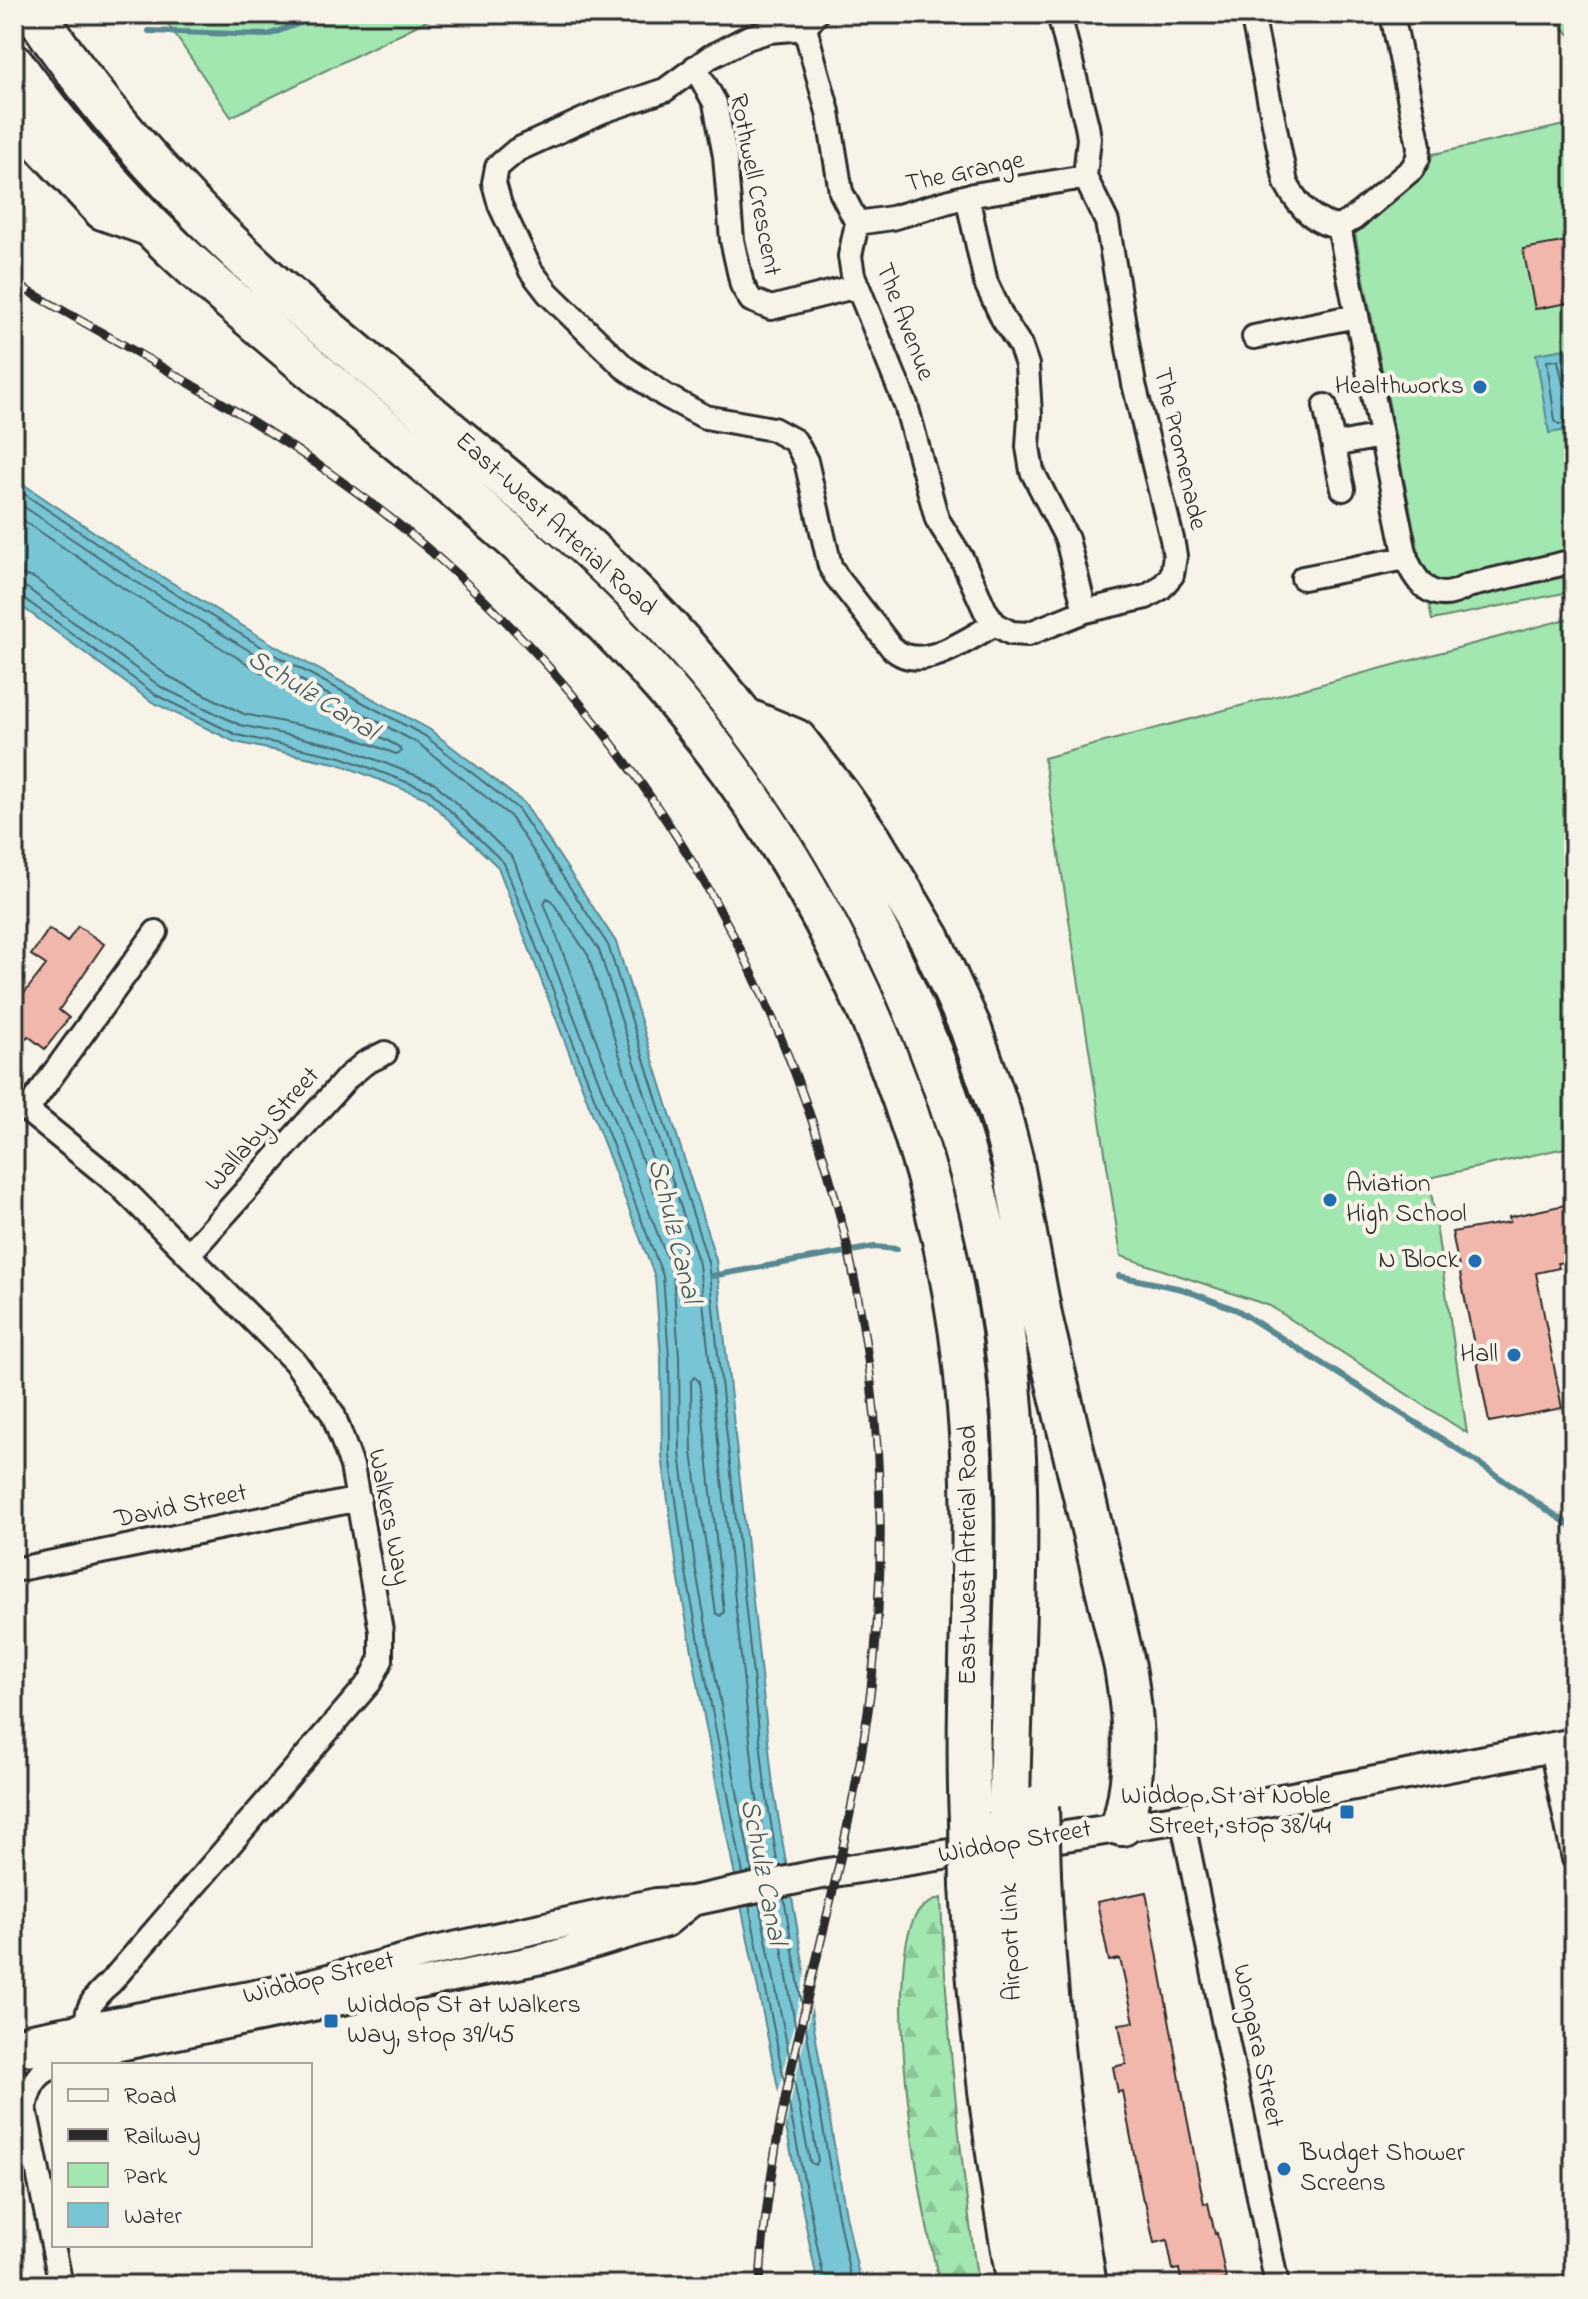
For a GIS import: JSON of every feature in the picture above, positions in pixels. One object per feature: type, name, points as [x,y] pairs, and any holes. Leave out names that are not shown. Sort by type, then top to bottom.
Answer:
[{"type":"highway","name":"East-West Arterial Road","points":[[36,14],[93,93],[193,208],[273,284],[609,566],[681,640],[797,790],[869,913],[908,995],[955,1121],[990,1255],[1004,1342],[1015,1456],[1014,1597]]},
{"type":"highway","name":"East-West Arterial Road","points":[[14,65],[86,157],[156,231],[231,300],[542,563],[609,627],[658,680],[728,768],[785,850],[844,958],[892,1070],[924,1167],[958,1322],[967,1395],[974,1505],[964,1811],[994,1883]]},
{"type":"highway","points":[[742,717],[796,740],[871,840],[930,939],[985,1067],[1012,1159],[1048,1346],[1125,1667],[1133,1726],[1133,1761],[1131,1796],[1122,1825]]},
{"type":"highway","name":"Airport Link","points":[[1014,1597],[1023,1809],[994,1883],[987,2080],[1018,2285]]},
{"type":"highway","points":[[993,2285],[971,2137],[961,2033],[994,1883]]},
{"type":"highway","points":[[994,1883],[1044,1963],[1055,2085],[1086,2285]]},
{"type":"highway","name":"Airport Link","points":[[994,1883],[1011,1947],[1031,2182],[1046,2285]]},
{"type":"main road","name":"East-West Arterial Road","points":[[14,118],[102,212],[156,231]]},
{"type":"street","points":[[1059,14],[1087,126],[1089,148],[1085,177]]},
{"type":"street","points":[[1252,14],[1286,183],[1297,204],[1327,224],[1339,227],[1353,219],[1412,169],[1418,158],[1419,146],[1392,14]]},
{"type":"street","points":[[857,223],[841,192],[811,21],[759,33],[728,46],[665,90],[587,118],[517,150],[502,160],[495,174],[496,191],[531,271],[548,293],[605,350],[664,395],[705,417],[773,429],[790,437],[806,461],[830,566],[842,586],[896,652],[907,657],[928,657],[995,624]]},
{"type":"street","name":"Rothwell Crescent","points":[[695,67],[715,103],[725,156],[732,240],[746,294],[759,305],[771,308],[857,286]]},
{"type":"street","name":"The Grange","points":[[857,223],[892,218],[967,196],[1085,177]]},
{"type":"street","name":"The Promenade","points":[[995,624],[1011,633],[1028,634],[1085,611],[1153,594],[1168,582],[1175,566],[1172,539],[1134,384],[1107,222],[1085,177]]},
{"type":"street","points":[[967,196],[986,283],[1003,319],[1020,345],[1027,365],[1028,447],[1032,471],[1067,539],[1085,611]]},
{"type":"street","name":"The Avenue","points":[[857,223],[850,256],[857,286],[906,405],[937,519],[962,559],[985,610],[995,624]]},
{"type":"street","points":[[1339,227],[1406,558],[1415,578],[1428,587],[1454,582],[1467,586],[1574,561]]},
{"type":"street","points":[[1254,337],[1356,316]]},
{"type":"street","points":[[1325,406],[1343,489]]},
{"type":"street","points":[[1334,445],[1380,436]]},
{"type":"street","points":[[1303,578],[1406,558]]},
{"type":"street","points":[[20,1105],[156,932]]},
{"type":"street","name":"Wallaby Street","points":[[189,1254],[348,1077],[365,1063],[385,1053]]},
{"type":"street","name":"Walkers Way","points":[[20,1105],[119,1185],[295,1362],[319,1393],[344,1439],[359,1499],[381,1631],[382,1647],[376,1672],[356,1699],[110,1983],[95,1995],[88,2008],[91,2040]]},
{"type":"street","name":"David Street","points":[[14,1570],[359,1499]]},
{"type":"street","points":[[1563,1746],[1574,1859]]},
{"type":"street","name":"Widdop Street","points":[[91,2040],[115,2023],[302,1986],[435,1951],[656,1903],[692,1901],[796,1879],[1122,1825],[1182,1818],[1563,1746]]},
{"type":"street","name":"Wongara Street","points":[[1182,1818],[1277,2285]]},
{"type":"street","name":"Widdop Street","points":[[91,2040],[546,1958],[666,1922],[692,1901]]},
{"type":"street","points":[[110,1983],[108,2008],[115,2023]]},
{"type":"street","points":[[14,2046],[32,2038],[91,2040]]},
{"type":"street","points":[[14,2046],[59,2062],[91,2040]]},
{"type":"street","points":[[25,2108],[33,2081],[52,2066]]},
{"type":"street","points":[[14,2075],[25,2108],[52,2241]]},
{"type":"street","points":[[53,2247],[61,2285]]},
{"type":"green space","points":[[161,14],[440,14],[231,117]]},
{"type":"green space","points":[[1551,14],[1574,14],[1574,40]]},
{"type":"green space","name":"Healthworks","points":[[1574,123],[1574,591],[1432,620],[1355,234],[1434,154]]},
{"type":"green space","points":[[1574,617],[1574,1146],[1429,1178],[1467,1433],[1270,1306],[1121,1256],[1044,758]]},
{"type":"green space","points":[[941,1898],[955,2092],[978,2285],[941,2285],[923,2207],[908,2097],[902,1988],[906,1945],[916,1915],[927,1904]]},
{"type":"water","points":[[1565,349],[1574,403],[1574,429],[1549,433],[1536,354]]},
{"type":"water","name":"Schulz Canal","points":[[14,478],[143,565],[277,647],[429,729],[524,803],[616,942],[716,1260],[773,1786],[846,2215],[861,2285],[818,2285],[717,1787],[677,1569],[662,1455],[661,1357],[655,1277],[498,867],[426,798],[339,764],[235,742],[152,702],[14,601]]},
{"type":"pier","points":[[807,1964],[813,2000],[783,2137],[776,2103]]},
{"type":"building","points":[[1574,240],[1574,302],[1535,309],[1523,249]]},
{"type":"building","points":[[78,926],[104,944],[59,1010],[69,1018],[45,1049],[28,1036],[14,1054],[14,1020],[21,1010],[15,1005],[46,965],[31,955],[49,929],[67,942]]},
{"type":"building","points":[[1574,1203],[1574,1261],[1557,1263],[1559,1268],[1536,1273],[1562,1408],[1489,1422],[1452,1232],[1510,1222],[1509,1217]]},
{"type":"building","points":[[1146,1892],[1204,2204],[1208,2203],[1217,2233],[1226,2279],[1219,2281],[1220,2285],[1182,2285],[1179,2269],[1173,2270],[1167,2240],[1154,2243],[1122,2091],[1118,2092],[1113,2067],[1126,2064],[1119,2024],[1134,2022],[1120,1959],[1109,1961],[1097,1902]]},
{"type":"waterway","points":[[149,31],[268,35],[324,14]]},
{"type":"waterway","name":"Schulz Canal","points":[[711,1276],[874,1247],[897,1249]]},
{"type":"waterway","points":[[1119,1276],[1182,1289],[1237,1310],[1453,1446],[1574,1528]]},
{"type":"railway","points":[[14,283],[236,411],[343,482],[443,562],[554,673],[650,797],[731,930],[795,1072],[841,1221],[870,1375],[880,1531],[871,1688],[860,1763],[778,2134],[760,2285]]},
{"type":"place","name":"Healthworks","points":[[1480,387]]},
{"type":"place","name":"Aviation High School","points":[[1330,1200]]},
{"type":"place","name":"N Block","points":[[1475,1261]]},
{"type":"place","name":"Hall","points":[[1514,1355]]},
{"type":"place","name":"Widdop St at Noble Street, stop 38/44","points":[[1347,1812]]},
{"type":"place","name":"Widdop St at Walkers Way, stop 39/45","points":[[331,2021]]},
{"type":"place","name":"Budget Shower Screens","points":[[1284,2169]]}]
